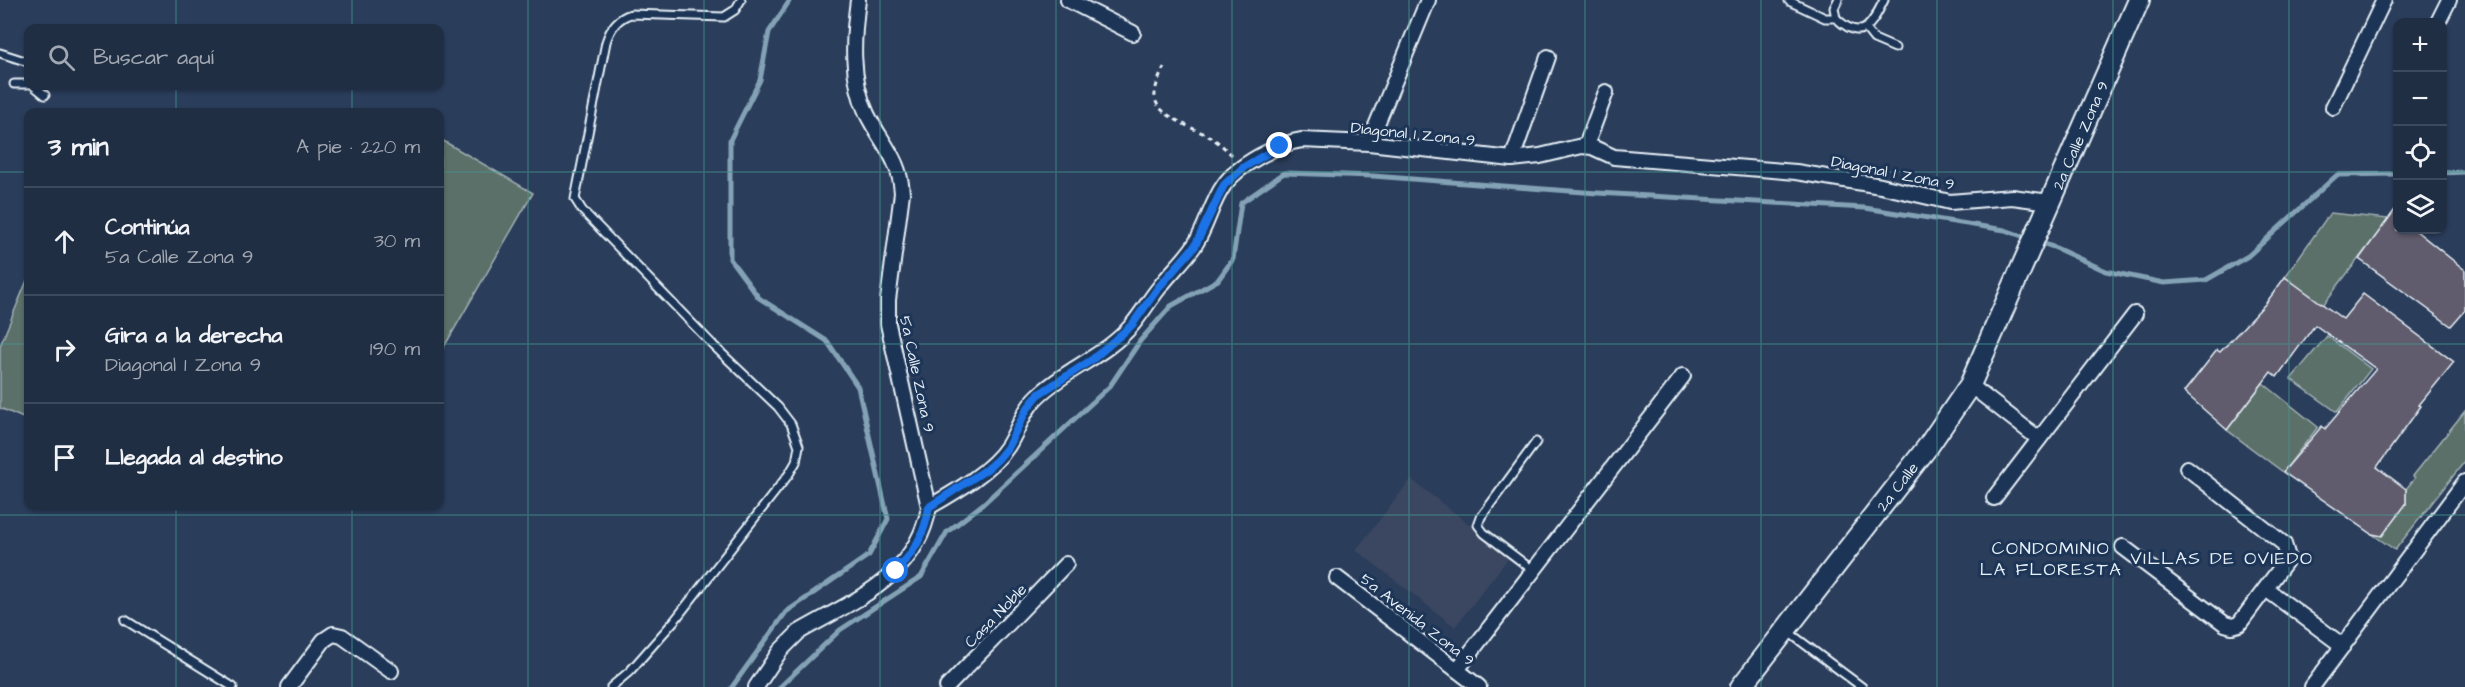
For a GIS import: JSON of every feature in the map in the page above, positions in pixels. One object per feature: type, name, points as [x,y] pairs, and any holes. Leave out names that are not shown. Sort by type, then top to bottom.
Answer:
[{"type":"street","name":"5a Calle Zona 9","points":[[756,687],[789,640],[871,590],[896,571],[912,553],[923,535],[929,507],[888,324],[888,300],[902,193],[901,179],[891,151],[866,111],[855,76],[854,30],[858,0]]},
{"type":"street","points":[[1068,0],[1133,33]]},
{"type":"street","points":[[1369,143],[1428,0]]},
{"type":"street","name":"2a Calle Zona 9","points":[[2022,270],[2139,0]]},
{"type":"street","points":[[2333,107],[2384,0]]},
{"type":"street","points":[[2441,18],[2449,0]]},
{"type":"street","points":[[1512,159],[1548,57]]},
{"type":"street","points":[[1586,146],[1606,92]]},
{"type":"street","name":"Diagonal 1 Zona 9","points":[[929,507],[987,469],[998,459],[1007,448],[1027,409],[1039,394],[1093,359],[1132,325],[1158,288],[1195,246],[1224,185],[1244,167],[1292,141],[1369,143],[1512,159],[1530,158],[1586,146],[1614,158],[1796,172],[1881,186],[1950,202],[2012,197],[2049,206]]},
{"type":"street","name":"2a Calle","points":[[1741,687],[1929,445],[1970,385],[2022,270]]},
{"type":"street","points":[[1994,498],[2135,314]]},
{"type":"street","points":[[1457,670],[1683,376]]},
{"type":"street","points":[[1970,385],[2039,439]]},
{"type":"street","points":[[2123,547],[2225,624],[2232,626],[2239,624],[2286,561],[2287,554],[2284,544],[2187,468]]},
{"type":"street","points":[[2312,687],[2465,482]]},
{"type":"street","name":"Casa Noble","points":[[947,687],[1066,564]]},
{"type":"street","name":"5a Avenida Zona 9","points":[[1337,578],[1479,687]]},
{"type":"street","points":[[2266,589],[2343,646]]},
{"type":"street","points":[[289,687],[324,640],[333,634],[342,636],[391,671]]},
{"type":"lane","points":[[611,687],[630,671],[675,620],[789,474],[799,452],[791,424],[778,406],[582,210],[576,199],[606,42],[614,26],[619,20],[631,14],[724,17],[735,10],[741,0]]},
{"type":"lane","points":[[1838,0],[1834,8],[1836,18],[1841,23],[1859,31],[1872,25],[1884,0]]},
{"type":"lane","points":[[1789,1],[1825,18],[1836,18]]},
{"type":"lane","points":[[1866,29],[1874,39],[1895,48]]},
{"type":"lane","points":[[0,53],[24,61]]},
{"type":"lane","points":[[14,84],[24,84]]},
{"type":"lane","points":[[39,90],[45,95]]},
{"type":"lane","points":[[1535,571],[1484,533],[1478,525],[1481,517],[1536,442]]},
{"type":"lane","points":[[125,620],[233,687]]},
{"type":"lane","points":[[1785,629],[1862,687]]},
{"type":"path","points":[[1164,67],[1155,96],[1158,106],[1169,115],[1211,138],[1244,167]]},
{"type":"shaded area","points":[[1411,479],[1510,556],[1455,627],[1356,550]]},
{"type":"green space","points":[[444,141],[533,193],[444,347]]},
{"type":"green space","points":[[2330,213],[2389,219],[2323,305],[2285,277]]},
{"type":"green space","points":[[24,288],[24,418],[0,408],[0,346]]},
{"type":"green space","points":[[2327,336],[2371,369],[2337,412],[2291,379]]},
{"type":"green space","points":[[2263,383],[2318,427],[2283,472],[2227,430]]},
{"type":"green space","points":[[2465,411],[2465,461],[2395,550],[2372,534],[2406,504],[2406,489],[2415,478],[2413,476]]},
{"type":"building","points":[[2393,212],[2393,234],[2420,234],[2465,270],[2465,310],[2451,326],[2359,259]]},
{"type":"building","points":[[2285,277],[2343,319],[2363,294],[2454,362],[2419,405],[2421,406],[2377,467],[2406,489],[2406,504],[2382,536],[2372,534],[2283,472],[2322,426],[2325,429],[2376,369],[2315,325],[2277,377],[2271,372],[2227,430],[2184,392],[2217,350],[2220,352],[2266,303]]},
{"type":"waterway","points":[[732,687],[786,612],[869,555],[888,519],[858,387],[827,341],[759,298],[730,259],[730,140],[760,80],[769,32],[790,0]]},
{"type":"waterway","points":[[2447,173],[2465,172]]},
{"type":"waterway","points":[[780,687],[840,630],[921,577],[947,532],[983,504],[1110,386],[1140,341],[1171,306],[1218,280],[1233,259],[1241,203],[1284,173],[1373,176],[1597,193],[1865,208],[2005,230],[2056,248],[2106,271],[2164,283],[2206,280],[2248,256],[2337,175],[2393,174]]},
{"type":"district","name":"CONDOMINIO LA FLORESTA","points":[[2051,558]]},
{"type":"district","name":"VILLAS DE OVIEDO","points":[[2222,558]]},
{"type":"route","points":[[896,571],[923,535],[929,507],[972,480],[998,459],[1007,448],[1027,409],[1039,394],[1108,348],[1132,325],[1158,288],[1195,246],[1224,185],[1244,167],[1280,146]]}]
